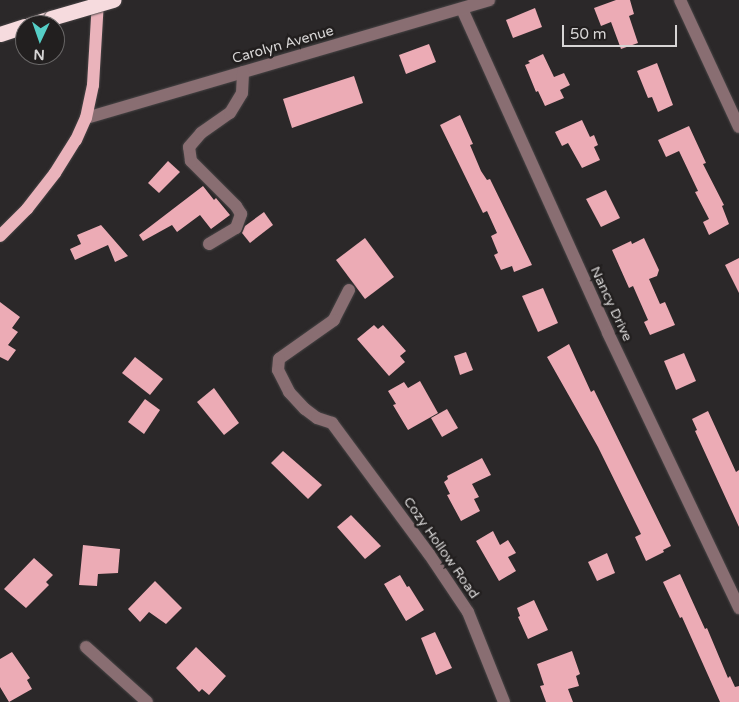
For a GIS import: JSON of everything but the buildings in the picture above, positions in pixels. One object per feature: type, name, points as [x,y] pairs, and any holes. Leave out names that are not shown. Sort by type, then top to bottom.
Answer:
[{"type":"highway","points":[[61,15],[113,0]]},
{"type":"highway","points":[[0,34],[15,29]]},
{"type":"main road","points":[[0,236],[27,209],[55,173],[76,140],[86,118],[93,85],[98,0]]},
{"type":"street","name":"Carolyn Avenue","points":[[86,118],[489,0]]},
{"type":"street","points":[[680,0],[739,127]]},
{"type":"street","name":"Nancy Drive","points":[[462,9],[608,333],[739,608]]},
{"type":"street","points":[[209,244],[236,228],[241,214],[236,206],[191,161],[189,147],[201,133],[230,113],[242,93],[243,72]]},
{"type":"street","name":"Cozy Hollow Road","points":[[349,290],[334,320],[279,359],[278,370],[289,392],[317,418],[332,423],[429,554],[468,612],[504,702]]},
{"type":"street","points":[[86,647],[147,702]]}]
